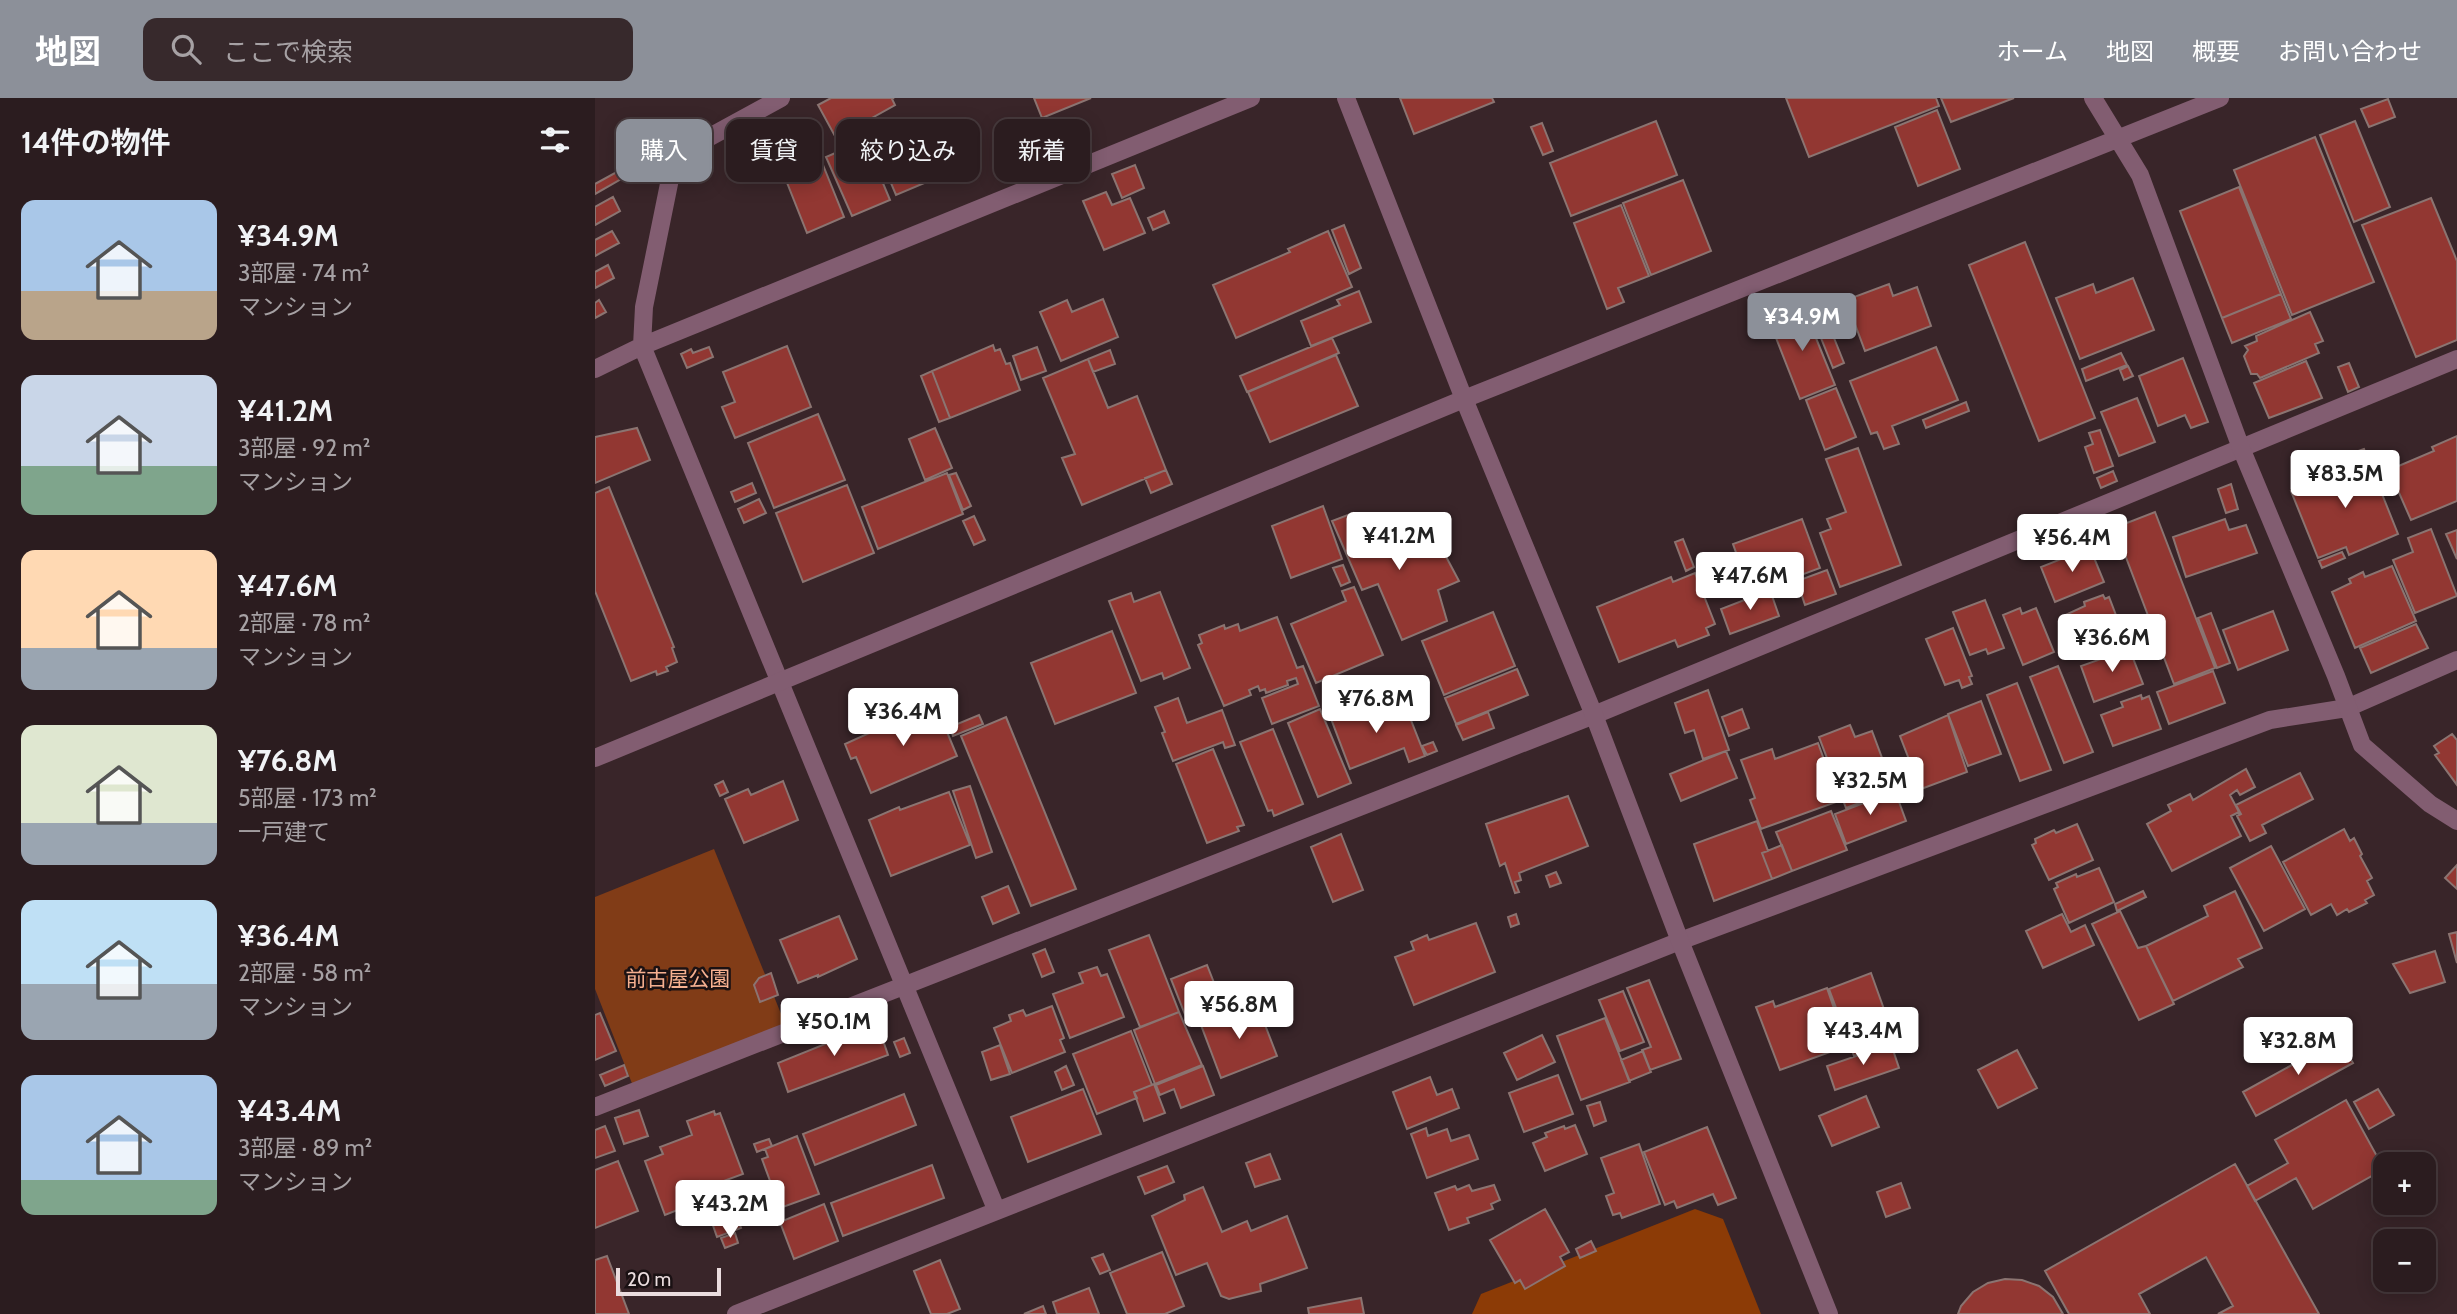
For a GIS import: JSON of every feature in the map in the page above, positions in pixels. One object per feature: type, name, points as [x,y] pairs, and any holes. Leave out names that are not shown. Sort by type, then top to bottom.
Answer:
[{"type":"street","points":[[781,98],[686,150],[671,174],[644,307],[642,346],[996,1209]]},
{"type":"street","points":[[595,369],[642,346],[1251,98]]},
{"type":"street","points":[[1346,98],[1464,399],[1594,715],[1680,941],[1829,1314]]},
{"type":"street","points":[[2093,98],[2140,175],[2241,448],[2362,745],[2430,804],[2457,821]]},
{"type":"street","points":[[595,758],[1464,399],[2220,98]]},
{"type":"street","points":[[595,1107],[1594,715],[2457,359]]},
{"type":"street","points":[[736,1314],[996,1209],[1680,941],[2270,720],[2347,708],[2457,660]]},
{"type":"green space","name":"前古屋公園","points":[[714,849],[786,1026],[633,1086],[595,989],[595,897]]},
{"type":"shaded area","points":[[1695,1209],[1723,1219],[1761,1314],[1472,1314],[1481,1294]]},
{"type":"building","points":[[831,98],[894,98],[892,99],[895,105],[870,119],[836,119],[836,138],[818,105]]},
{"type":"building","points":[[1034,98],[1091,98],[1042,118]]},
{"type":"building","points":[[1400,98],[1492,98],[1494,102],[1414,134]]},
{"type":"building","points":[[1786,98],[1936,98],[1939,106],[1809,157]]},
{"type":"building","points":[[1941,98],[2014,98],[1951,122]]},
{"type":"building","points":[[2388,99],[2395,117],[2369,127],[2361,109]]},
{"type":"building","points":[[1937,110],[1960,169],[1918,186],[1895,127]]},
{"type":"building","points":[[1656,121],[1677,175],[1571,216],[1550,163]]},
{"type":"building","points":[[2355,121],[2390,207],[2354,222],[2320,135]]},
{"type":"building","points":[[1542,123],[1553,151],[1543,155],[1531,127]]},
{"type":"building","points":[[2315,137],[2374,282],[2292,315],[2234,170]]},
{"type":"building","points":[[836,153],[836,180],[826,157]]},
{"type":"building","points":[[822,162],[844,217],[807,233],[787,182],[822,182]]},
{"type":"building","points":[[1135,165],[1144,188],[1122,198],[1112,174]]},
{"type":"building","points":[[616,172],[616,182],[595,194],[595,184]]},
{"type":"building","points":[[1683,180],[1711,251],[1651,275],[1623,203]]},
{"type":"building","points":[[837,182],[882,182],[890,200],[852,216]]},
{"type":"building","points":[[891,182],[927,182],[896,195]]},
{"type":"building","points":[[2239,187],[2281,294],[2222,318],[2180,211]]},
{"type":"building","points":[[1106,192],[1112,205],[1130,198],[1145,233],[1104,250],[1083,201]]},
{"type":"building","points":[[613,197],[620,211],[595,225],[595,207]]},
{"type":"building","points":[[2431,198],[2457,261],[2457,340],[2416,357],[2362,225]]},
{"type":"building","points":[[1621,205],[1649,276],[1618,288],[1624,302],[1607,309],[1574,223]]},
{"type":"building","points":[[1164,211],[1169,223],[1153,230],[1148,218]]},
{"type":"building","points":[[1344,225],[1361,268],[1349,274],[1332,230]]},
{"type":"building","points":[[612,231],[619,243],[595,256],[595,240]]},
{"type":"building","points":[[1328,231],[1352,287],[1236,338],[1213,285],[1290,252],[1288,249]]},
{"type":"building","points":[[2025,242],[2095,418],[2039,441],[1969,265]]},
{"type":"building","points":[[608,265],[614,278],[595,288],[595,272]]},
{"type":"building","points":[[2133,278],[2154,330],[2080,359],[2056,298],[2093,284],[2096,293]]},
{"type":"building","points":[[1889,284],[1893,296],[1917,287],[1931,326],[1865,351],[1846,300]]},
{"type":"building","points":[[1359,291],[1371,322],[1311,346],[1301,321],[1340,305],[1337,300]]},
{"type":"building","points":[[2281,294],[2291,319],[2232,343],[2222,318]]},
{"type":"building","points":[[1103,299],[1118,337],[1061,361],[1040,312],[1067,300],[1072,312]]},
{"type":"building","points":[[599,300],[606,312],[595,318],[595,303]]},
{"type":"building","points":[[1803,306],[1835,385],[1800,399],[1769,320]]},
{"type":"building","points":[[2310,312],[2323,341],[2315,344],[2319,353],[2260,378],[2257,374],[2251,374],[2244,356],[2248,350],[2245,346],[2257,341],[2256,336]]},
{"type":"building","points":[[1830,328],[1844,363],[1833,368],[1819,333]]},
{"type":"building","points":[[1332,338],[1339,353],[1247,392],[1240,376]]},
{"type":"building","points":[[993,345],[995,351],[1000,349],[1006,364],[1010,363],[1020,390],[950,418],[932,371]]},
{"type":"building","points":[[787,346],[811,407],[735,438],[722,407],[735,402],[723,372]]},
{"type":"building","points":[[709,347],[713,357],[687,368],[681,354],[691,349],[693,353]]},
{"type":"building","points":[[1037,347],[1046,371],[1021,380],[1013,356]]},
{"type":"building","points":[[1936,347],[1958,400],[1892,426],[1899,444],[1884,449],[1877,432],[1871,434],[1850,381]]},
{"type":"building","points":[[1110,350],[1115,364],[1093,372],[1088,359]]},
{"type":"building","points":[[2121,353],[2127,365],[2086,381],[2082,369]]},
{"type":"building","points":[[1336,355],[1358,406],[1270,442],[1248,392]]},
{"type":"building","points":[[2183,358],[2208,422],[2191,428],[2185,415],[2158,426],[2139,376]]},
{"type":"building","points":[[1088,359],[1108,408],[1137,396],[1166,470],[1082,505],[1062,458],[1075,454],[1043,378]]},
{"type":"building","points":[[2306,361],[2322,398],[2269,418],[2254,383]]},
{"type":"building","points":[[2349,363],[2359,387],[2348,392],[2338,367]]},
{"type":"building","points":[[2128,366],[2133,376],[2124,380],[2120,370]]},
{"type":"building","points":[[932,371],[950,418],[939,422],[921,376]]},
{"type":"building","points":[[1836,388],[1856,437],[1825,450],[1806,400]]},
{"type":"building","points":[[2137,398],[2155,442],[2119,456],[2101,412]]},
{"type":"building","points":[[1966,402],[1969,411],[1926,428],[1923,420]]},
{"type":"building","points":[[818,414],[845,480],[774,508],[748,443]]},
{"type":"building","points":[[637,428],[650,460],[595,483],[595,437]]},
{"type":"building","points":[[935,428],[952,468],[925,480],[909,439]]},
{"type":"building","points":[[2100,430],[2113,466],[2094,473],[2085,447],[2093,444],[2089,433]]},
{"type":"building","points":[[2457,436],[2457,501],[2411,520],[2389,470],[2434,451],[2432,447]]},
{"type":"building","points":[[1858,448],[1901,565],[1840,587],[1820,533],[1831,529],[1827,519],[1846,512],[1826,459]]},
{"type":"building","points":[[2364,449],[2398,534],[2349,555],[2346,547],[2318,558],[2291,491],[2359,463],[2355,452]]},
{"type":"building","points":[[1166,470],[1172,484],[1151,493],[1145,478]]},
{"type":"building","points":[[2113,471],[2117,481],[2101,488],[2097,478]]},
{"type":"building","points":[[947,473],[963,514],[878,549],[862,507]]},
{"type":"building","points":[[956,473],[971,506],[963,510],[949,475]]},
{"type":"building","points":[[752,483],[756,493],[735,502],[731,492]]},
{"type":"building","points":[[2231,484],[2238,509],[2226,513],[2218,489]]},
{"type":"building","points":[[847,485],[874,553],[803,582],[776,513]]},
{"type":"building","points":[[609,487],[674,647],[672,648],[677,662],[666,667],[668,671],[657,675],[656,671],[631,681],[595,591],[595,493]]},
{"type":"building","points":[[759,499],[766,513],[744,523],[738,509]]},
{"type":"building","points":[[1323,506],[1342,559],[1291,578],[1272,526]]},
{"type":"building","points":[[2155,512],[2215,668],[2174,684],[2116,531],[2121,530],[2119,526]]},
{"type":"building","points":[[1353,513],[1359,528],[1393,525],[1423,535],[1443,551],[1459,581],[1438,590],[1447,621],[1402,640],[1378,584],[1362,590],[1332,521]]},
{"type":"building","points":[[974,516],[985,540],[974,545],[963,521]]},
{"type":"building","points":[[1802,519],[1820,568],[1752,593],[1751,587],[1731,594],[1721,568],[1739,561],[1733,544]]},
{"type":"building","points":[[2225,519],[2229,530],[2246,525],[2257,553],[2186,577],[2173,537]]},
{"type":"building","points":[[2431,529],[2457,596],[2415,613],[2393,560],[2413,552],[2408,538]]},
{"type":"building","points":[[2457,530],[2457,559],[2446,534]]},
{"type":"building","points":[[1683,539],[1694,567],[1686,571],[1675,542]]},
{"type":"building","points":[[2085,546],[2086,550],[2090,548],[2104,582],[2055,602],[2041,567],[2064,558],[2063,554]]},
{"type":"building","points":[[2342,552],[2345,558],[2322,568],[2319,561]]},
{"type":"building","points":[[1343,565],[1350,582],[1341,586],[1333,568]]},
{"type":"building","points":[[2392,566],[2416,621],[2355,648],[2332,592],[2351,583],[2349,579],[2363,572],[2365,577]]},
{"type":"building","points":[[1827,570],[1836,594],[1805,605],[1797,581]]},
{"type":"building","points":[[1695,573],[1715,624],[1706,628],[1709,635],[1678,647],[1675,640],[1619,662],[1597,607],[1671,577],[1673,582]]},
{"type":"building","points":[[1354,587],[1383,655],[1316,683],[1291,624],[1346,601],[1342,591]]},
{"type":"building","points":[[1770,590],[1779,616],[1730,634],[1721,609]]},
{"type":"building","points":[[1160,592],[1190,668],[1164,679],[1162,673],[1141,681],[1109,601],[1131,593],[1134,602]]},
{"type":"building","points":[[2103,595],[2105,599],[2109,597],[2122,631],[2075,651],[2061,617],[2085,606],[2084,602]]},
{"type":"building","points":[[1985,600],[2004,648],[1988,654],[1986,649],[1970,655],[1953,612]]},
{"type":"building","points":[[2020,608],[2022,614],[2036,608],[2054,652],[2023,665],[2003,615]]},
{"type":"building","points":[[2273,611],[2288,650],[2238,670],[2223,630]]},
{"type":"building","points":[[1493,612],[1515,666],[1444,695],[1422,641]]},
{"type":"building","points":[[2211,613],[2230,663],[2217,668],[2198,618]]},
{"type":"building","points":[[1277,617],[1297,668],[1303,666],[1319,706],[1272,724],[1262,698],[1298,684],[1296,678],[1287,681],[1288,685],[1266,693],[1265,689],[1260,691],[1258,686],[1249,690],[1251,695],[1224,706],[1198,645],[1202,643],[1199,635],[1224,625],[1225,629],[1238,624],[1240,631]]},
{"type":"building","points":[[2416,624],[2428,648],[2371,673],[2360,648]]},
{"type":"building","points":[[1953,628],[1972,676],[1969,677],[1972,684],[1962,688],[1959,680],[1945,685],[1926,639]]},
{"type":"building","points":[[1112,631],[1136,693],[1055,724],[1031,663]]},
{"type":"building","points":[[2123,645],[2124,649],[2129,648],[2143,684],[2094,702],[2081,666],[2104,658],[2102,652]]},
{"type":"building","points":[[2058,666],[2093,752],[2064,763],[2030,677]]},
{"type":"building","points":[[1517,669],[1528,695],[1456,724],[1445,698]]},
{"type":"building","points":[[2213,671],[2225,703],[2169,724],[2157,692]]},
{"type":"building","points":[[2017,683],[2051,770],[2020,781],[1987,695]]},
{"type":"building","points":[[1708,690],[1729,750],[1703,759],[1694,730],[1685,733],[1675,703]]},
{"type":"building","points":[[2141,695],[2142,699],[2149,696],[2161,729],[2113,746],[2101,715],[2123,707],[2121,702]]},
{"type":"building","points":[[1178,698],[1187,723],[1222,710],[1235,745],[1225,748],[1223,742],[1173,761],[1155,707]]},
{"type":"building","points":[[1981,701],[2001,754],[1968,766],[1948,714]]},
{"type":"building","points":[[935,703],[957,756],[871,793],[856,757],[851,759],[845,744]]},
{"type":"building","points":[[1362,704],[1368,719],[1405,705],[1425,756],[1409,762],[1404,748],[1350,769],[1330,716]]},
{"type":"building","points":[[1320,709],[1351,783],[1318,797],[1288,723]]},
{"type":"building","points":[[1742,709],[1749,728],[1729,736],[1722,717]]},
{"type":"building","points":[[1488,712],[1494,728],[1463,740],[1456,725]]},
{"type":"building","points":[[979,715],[983,724],[953,736],[950,727]]},
{"type":"building","points":[[1948,715],[1967,772],[1921,789],[1919,785],[1909,789],[1900,766],[1910,762],[1900,736]]},
{"type":"building","points":[[1006,717],[1076,889],[1031,906],[961,736]]},
{"type":"building","points":[[1850,725],[1855,737],[1872,731],[1894,790],[1846,808],[1819,737]]},
{"type":"building","points":[[1273,729],[1303,804],[1274,816],[1272,810],[1268,811],[1240,742]]},
{"type":"building","points":[[2452,734],[2457,740],[2457,785],[2435,755],[2439,753],[2434,746]]},
{"type":"building","points":[[1433,742],[1437,751],[1427,755],[1422,746]]},
{"type":"building","points":[[1818,743],[1839,801],[1761,829],[1750,800],[1755,798],[1741,760],[1772,749],[1775,759]]},
{"type":"building","points":[[1213,749],[1244,825],[1237,827],[1239,831],[1207,843],[1176,764]]},
{"type":"building","points":[[1726,751],[1737,778],[1681,801],[1670,774]]},
{"type":"building","points":[[2246,769],[2255,787],[2240,795],[2237,790],[2230,795],[2239,812],[2231,816],[2241,836],[2172,871],[2147,824],[2171,811],[2168,805],[2190,794],[2193,800]]},
{"type":"building","points":[[2300,773],[2313,799],[2262,825],[2266,833],[2250,841],[2237,816],[2241,814],[2236,805]]},
{"type":"building","points":[[723,781],[728,792],[720,796],[715,785]]},
{"type":"building","points":[[783,781],[798,820],[744,843],[725,799],[748,789],[751,795]]},
{"type":"building","points":[[970,786],[992,852],[976,858],[953,791]]},
{"type":"building","points":[[1895,791],[1906,821],[1846,844],[1835,814]]},
{"type":"building","points":[[949,792],[970,845],[891,876],[869,820],[899,807],[900,810]]},
{"type":"building","points":[[1568,796],[1588,846],[1519,873],[1521,880],[1515,882],[1519,892],[1515,893],[1505,863],[1500,866],[1486,824]]},
{"type":"building","points":[[1831,811],[1847,850],[1792,871],[1776,832]]},
{"type":"building","points":[[1757,821],[1768,851],[1762,853],[1772,879],[1714,901],[1694,844]]},
{"type":"building","points":[[2077,824],[2093,860],[2049,880],[2032,845],[2036,843],[2035,839]]},
{"type":"building","points":[[2344,829],[2350,841],[2354,838],[2362,854],[2360,856],[2372,878],[2367,881],[2374,895],[2365,900],[2367,903],[2349,912],[2347,909],[2337,915],[2331,904],[2311,915],[2283,862]]},
{"type":"building","points":[[1341,834],[1363,890],[1333,902],[1311,847]]},
{"type":"building","points":[[1782,845],[1792,871],[1772,879],[1762,853]]},
{"type":"building","points":[[2271,846],[2305,909],[2264,931],[2230,868]]},
{"type":"building","points":[[2457,865],[2457,889],[2445,878]]},
{"type":"building","points":[[2099,868],[2114,902],[2069,923],[2054,889],[2058,887],[2056,883]]},
{"type":"building","points":[[1556,872],[1561,883],[1550,887],[1546,876]]},
{"type":"building","points":[[1008,886],[1019,913],[993,924],[982,897]]},
{"type":"building","points":[[2143,891],[2146,897],[2117,911],[2115,904]]},
{"type":"building","points":[[2235,891],[2262,948],[2238,959],[2243,967],[2173,1001],[2146,946],[2208,916],[2204,906]]},
{"type":"building","points":[[2120,911],[2138,948],[2146,946],[2174,1004],[2139,1020],[2092,924]]},
{"type":"building","points":[[1516,914],[1519,924],[1511,927],[1508,917]]},
{"type":"building","points":[[2062,914],[2071,932],[2085,925],[2094,945],[2043,968],[2026,931]]},
{"type":"building","points":[[839,916],[857,959],[798,983],[780,940]]},
{"type":"building","points":[[1476,923],[1495,972],[1414,1005],[1395,957],[1414,950],[1411,942],[1427,935],[1429,940]]},
{"type":"building","points":[[2457,932],[2457,963],[2449,934]]},
{"type":"building","points":[[1149,935],[1179,1012],[1140,1027],[1109,950]]},
{"type":"building","points":[[1045,949],[1054,972],[1042,977],[1033,954]]},
{"type":"building","points":[[2435,951],[2445,982],[2410,993],[2393,964]]},
{"type":"building","points":[[1207,965],[1222,1003],[1186,1017],[1171,979]]},
{"type":"building","points":[[1097,967],[1101,976],[1107,974],[1124,1017],[1070,1038],[1053,994],[1083,983],[1079,973]]},
{"type":"building","points":[[771,973],[778,995],[760,1002],[754,985],[759,978]]},
{"type":"building","points":[[1871,973],[1885,1012],[1881,1013],[1892,1041],[1854,1056],[1829,989]]},
{"type":"building","points":[[1649,980],[1681,1059],[1650,1070],[1642,1050],[1651,1047],[1627,988]]},
{"type":"building","points":[[1827,988],[1847,1046],[1780,1070],[1756,1007],[1773,1001],[1775,1007]]},
{"type":"building","points":[[1623,991],[1644,1042],[1620,1051],[1599,1000]]},
{"type":"building","points":[[1257,1004],[1277,1056],[1221,1078],[1201,1025]]},
{"type":"building","points":[[1052,1006],[1064,1038],[1060,1040],[1065,1052],[1012,1073],[994,1028],[1011,1021],[1009,1015],[1023,1010],[1026,1016]]},
{"type":"building","points":[[1179,1012],[1202,1065],[1155,1084],[1134,1030]]},
{"type":"building","points":[[600,1013],[616,1051],[595,1060],[595,1015]]},
{"type":"building","points":[[1605,1018],[1630,1082],[1581,1100],[1557,1036]]},
{"type":"building","points":[[877,1023],[888,1055],[788,1092],[778,1063]]},
{"type":"building","points":[[1131,1031],[1152,1085],[1134,1092],[1137,1098],[1097,1114],[1073,1054]]},
{"type":"building","points":[[1542,1035],[1555,1062],[1517,1080],[1504,1053]]},
{"type":"building","points":[[904,1038],[910,1053],[900,1057],[894,1042]]},
{"type":"building","points":[[2339,1039],[2353,1063],[2256,1116],[2243,1092]]},
{"type":"building","points":[[1891,1044],[1899,1068],[1835,1090],[1827,1066]]},
{"type":"building","points":[[1000,1045],[1010,1074],[991,1080],[982,1052]]},
{"type":"building","points":[[2017,1050],[2037,1088],[1998,1108],[1978,1070]]},
{"type":"building","points":[[1643,1051],[1651,1072],[1629,1081],[1621,1060]]},
{"type":"building","points":[[624,1065],[628,1076],[605,1086],[600,1075]]},
{"type":"building","points":[[1066,1066],[1074,1085],[1062,1090],[1055,1072]]},
{"type":"building","points":[[1203,1066],[1214,1095],[1181,1108],[1174,1089],[1160,1095],[1156,1085]]},
{"type":"building","points":[[1558,1075],[1573,1114],[1524,1132],[1509,1093]]},
{"type":"building","points":[[1430,1077],[1437,1095],[1452,1089],[1459,1108],[1407,1129],[1393,1092]]},
{"type":"building","points":[[1154,1084],[1165,1113],[1144,1121],[1134,1092]]},
{"type":"building","points":[[1083,1089],[1101,1134],[1028,1162],[1011,1117]]},
{"type":"building","points":[[2378,1089],[2394,1115],[2369,1129],[2354,1102]]},
{"type":"building","points":[[904,1094],[916,1125],[815,1165],[803,1134]]},
{"type":"building","points":[[1866,1096],[1879,1127],[1832,1146],[1819,1116]]},
{"type":"building","points":[[2346,1100],[2375,1152],[2373,1175],[2313,1209],[2296,1178],[2255,1201],[2247,1186],[2288,1163],[2275,1140]]},
{"type":"building","points":[[1600,1102],[1606,1121],[1594,1126],[1587,1106]]},
{"type":"building","points":[[639,1110],[648,1136],[624,1144],[615,1118]]},
{"type":"building","points":[[714,1111],[715,1115],[720,1113],[743,1174],[702,1189],[699,1181],[686,1186],[693,1204],[665,1215],[645,1161],[663,1154],[660,1147],[692,1135],[687,1121]]},
{"type":"building","points":[[1575,1125],[1587,1154],[1545,1171],[1533,1143],[1547,1137],[1545,1133]]},
{"type":"building","points":[[605,1126],[615,1151],[595,1158],[595,1130]]},
{"type":"building","points":[[1707,1127],[1736,1198],[1718,1205],[1713,1194],[1677,1208],[1674,1201],[1665,1205],[1644,1152]]},
{"type":"building","points":[[1426,1128],[1428,1136],[1447,1129],[1451,1141],[1469,1135],[1478,1159],[1427,1178],[1411,1134]]},
{"type":"building","points":[[797,1136],[819,1194],[780,1208],[762,1159],[768,1157],[765,1149]]},
{"type":"building","points":[[769,1139],[772,1146],[757,1152],[754,1144]]},
{"type":"building","points":[[1639,1144],[1660,1204],[1622,1218],[1620,1213],[1613,1215],[1606,1196],[1614,1193],[1601,1158]]},
{"type":"building","points":[[1270,1154],[1280,1179],[1255,1187],[1246,1163]]},
{"type":"building","points":[[618,1161],[638,1211],[595,1228],[595,1170]]},
{"type":"building","points":[[2235,1164],[2319,1314],[2218,1314],[2233,1306],[2206,1257],[2139,1294],[2150,1314],[2069,1314],[2045,1271]]},
{"type":"building","points":[[932,1165],[944,1198],[843,1236],[831,1203]]},
{"type":"building","points":[[1167,1166],[1174,1182],[1145,1194],[1138,1177]]},
{"type":"building","points":[[1901,1183],[1910,1208],[1886,1217],[1877,1192]]},
{"type":"building","points":[[1469,1185],[1472,1191],[1494,1185],[1500,1200],[1491,1204],[1493,1209],[1467,1218],[1469,1223],[1449,1230],[1435,1193],[1455,1186],[1457,1190]]},
{"type":"building","points":[[1203,1187],[1222,1232],[1247,1221],[1251,1231],[1287,1216],[1307,1268],[1260,1284],[1261,1291],[1229,1299],[1221,1296],[1207,1263],[1176,1275],[1152,1216],[1185,1200],[1184,1195]]},
{"type":"building","points":[[730,1188],[735,1201],[719,1207],[714,1194]]},
{"type":"building","points":[[824,1204],[838,1241],[794,1259],[780,1222]]},
{"type":"building","points":[[733,1205],[741,1228],[717,1237],[709,1214]]},
{"type":"building","points":[[1545,1209],[1569,1252],[1560,1257],[1565,1266],[1525,1289],[1520,1280],[1515,1283],[1490,1240]]},
{"type":"building","points":[[735,1233],[738,1243],[725,1248],[721,1238]]},
{"type":"building","points":[[1591,1241],[1596,1251],[1580,1258],[1576,1249]]},
{"type":"building","points":[[1162,1252],[1184,1306],[1165,1314],[1127,1314],[1110,1273]]},
{"type":"building","points":[[1103,1254],[1110,1270],[1100,1274],[1092,1258]]},
{"type":"building","points":[[607,1256],[629,1314],[595,1314],[595,1260]]},
{"type":"building","points":[[940,1260],[960,1309],[947,1314],[931,1314],[914,1271]]},
{"type":"building","points":[[2005,1279],[2022,1280],[2039,1286],[2053,1297],[2063,1314],[1958,1314],[1973,1292],[1988,1283]]},
{"type":"building","points":[[1089,1288],[1099,1314],[1057,1314],[1053,1302]]},
{"type":"building","points":[[1361,1298],[1364,1314],[1309,1314],[1308,1308]]},
{"type":"building","points":[[1043,1306],[1046,1314],[1024,1314]]}]
